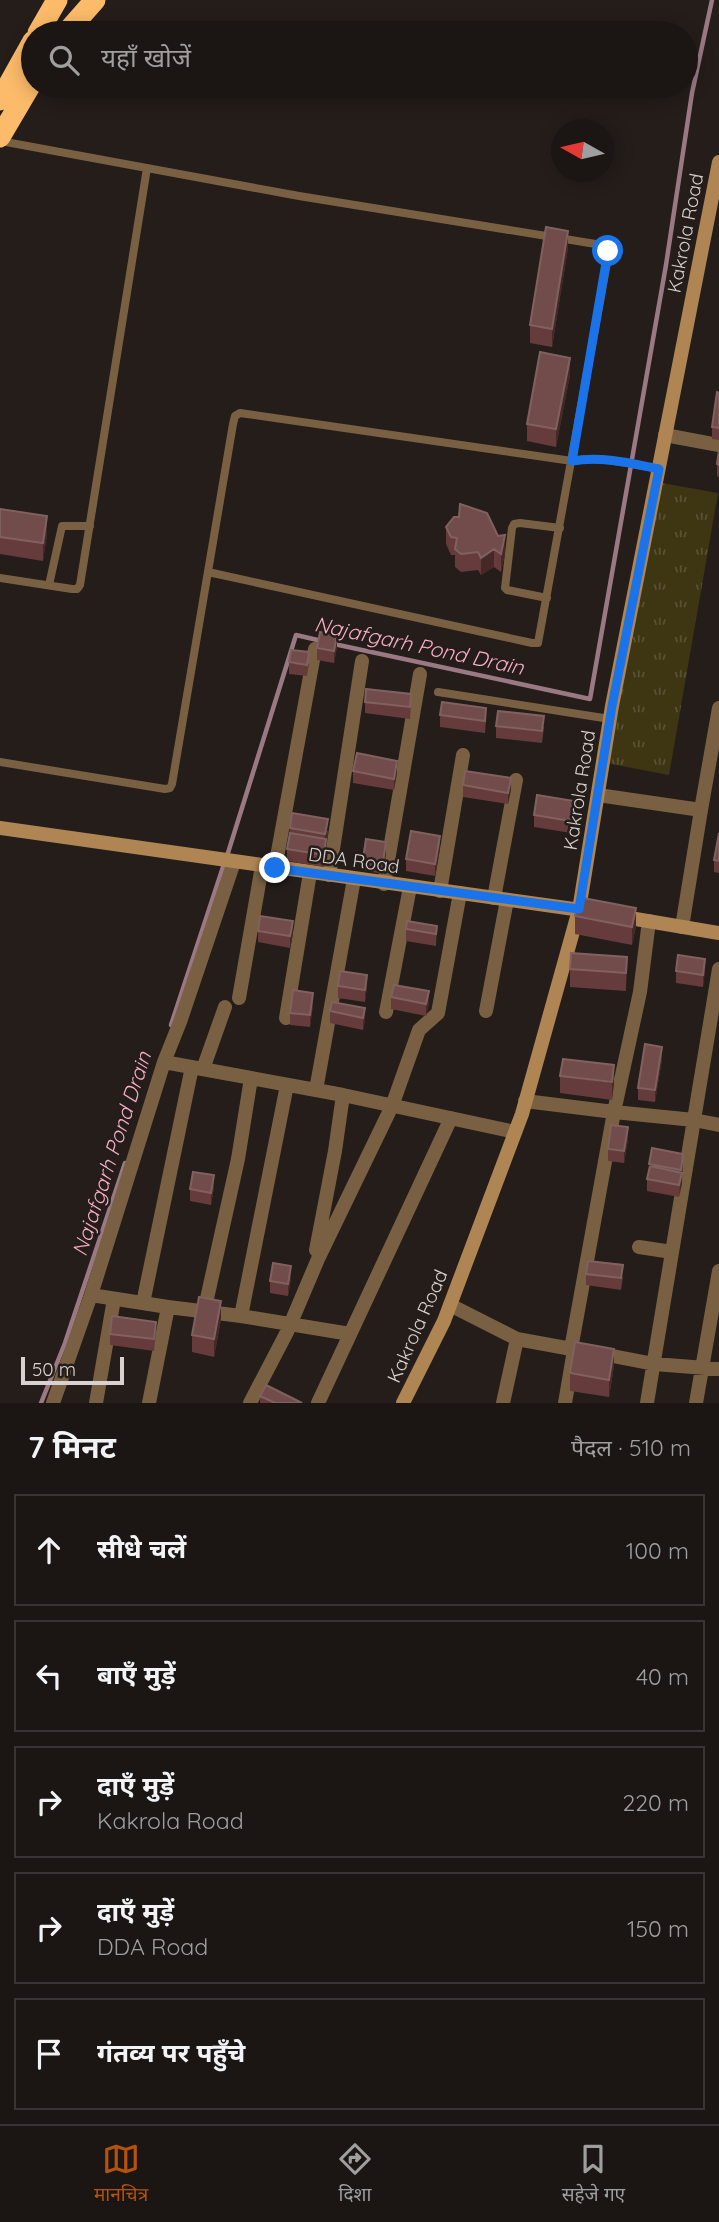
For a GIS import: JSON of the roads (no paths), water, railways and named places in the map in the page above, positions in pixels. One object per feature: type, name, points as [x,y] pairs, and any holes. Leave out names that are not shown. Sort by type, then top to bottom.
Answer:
[{"type":"highway","points":[[45,21],[57,0]]},
{"type":"highway","points":[[76,21],[94,0]]},
{"type":"highway","points":[[0,100],[21,62]]},
{"type":"highway","points":[[0,139],[23,98]]},
{"type":"street","name":"Kakrola Road","points":[[403,1403],[450,1305],[515,1132],[579,909],[610,719],[716,191],[719,162]]},
{"type":"street","points":[[665,435],[719,445]]},
{"type":"street","points":[[239,998],[315,649]]},
{"type":"street","points":[[329,876],[362,661]]},
{"type":"street","points":[[384,884],[420,674]]},
{"type":"street","points":[[682,927],[719,708]]},
{"type":"street","points":[[440,891],[463,755]]},
{"type":"street","points":[[486,1011],[516,780]]},
{"type":"street","points":[[598,795],[701,810]]},
{"type":"street","name":"DDA Road","points":[[0,828],[384,884],[579,909],[719,933]]},
{"type":"street","points":[[53,1403],[91,1295],[164,1062],[180,1022],[226,861]]},
{"type":"street","points":[[286,1018],[310,873]]},
{"type":"street","points":[[316,1090],[354,879]]},
{"type":"street","points":[[386,1012],[410,887]]},
{"type":"street","points":[[250,1403],[291,1323],[392,1105],[419,1030],[438,1013],[460,893]]},
{"type":"street","points":[[565,1403],[614,1112],[640,992],[649,922]]},
{"type":"street","points":[[647,1403],[719,969]]},
{"type":"street","points":[[143,1303],[198,1068],[225,1007]]},
{"type":"street","points":[[164,1062],[343,1095],[515,1132]]},
{"type":"street","points":[[204,1311],[238,1159],[251,1078]]},
{"type":"street","points":[[241,1316],[287,1085]]},
{"type":"street","points":[[311,1276],[343,1095]]},
{"type":"street","points":[[525,1101],[719,1125]]},
{"type":"street","points":[[318,1403],[451,1118]]},
{"type":"street","points":[[639,1247],[672,1252]]},
{"type":"street","points":[[696,1403],[719,1272]]},
{"type":"street","points":[[91,1295],[351,1334]]},
{"type":"street","points":[[96,1403],[114,1299]]},
{"type":"street","points":[[450,1305],[517,1339],[654,1364],[719,1369]]},
{"type":"street","points":[[149,1403],[168,1307]]},
{"type":"street","points":[[503,1403],[517,1339]]},
{"type":"lane","points":[[0,139],[147,169],[608,246],[538,643],[208,572]]},
{"type":"lane","points":[[0,578],[72,589],[77,589],[80,585],[147,169]]},
{"type":"lane","points":[[0,762],[170,788],[233,424],[235,416],[240,413],[572,461],[615,460],[659,469]]},
{"type":"lane","points":[[547,598],[505,588],[512,528],[514,524],[520,523],[560,528]]},
{"type":"lane","points":[[49,585],[62,526],[90,526]]},
{"type":"lane","points":[[438,692],[610,719]]},
{"type":"waterway","name":"Najafgarh Pond Drain","points":[[698,65],[712,0]]},
{"type":"waterway","name":"Najafgarh Pond Drain","points":[[334,644],[590,699],[666,265],[691,98]]},
{"type":"waterway","name":"Najafgarh Pond Drain","points":[[227,856],[296,635],[322,641]]},
{"type":"waterway","name":"Najafgarh Pond Drain","points":[[171,1025],[224,864]]},
{"type":"waterway","name":"Najafgarh Pond Drain","points":[[41,1403],[65,1343],[125,1163]]}]
